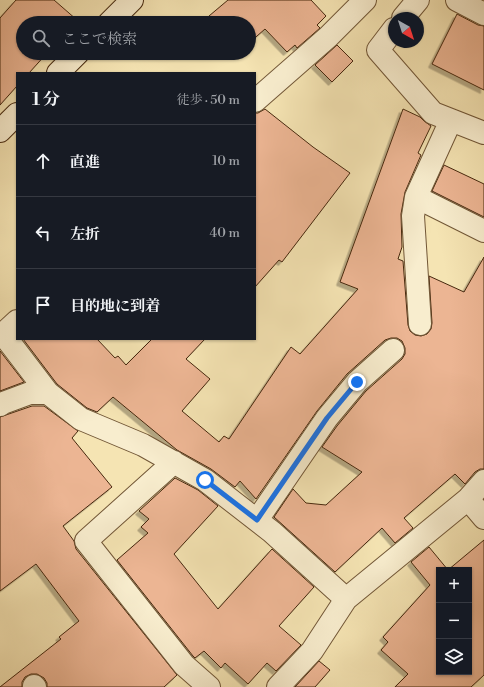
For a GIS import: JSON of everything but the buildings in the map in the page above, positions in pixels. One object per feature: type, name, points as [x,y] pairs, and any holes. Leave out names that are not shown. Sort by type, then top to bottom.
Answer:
[{"type":"street","points":[[116,16],[132,0]]},
{"type":"street","points":[[256,100],[328,38],[365,0]]},
{"type":"street","points":[[408,12],[418,0]]},
{"type":"street","points":[[457,0],[484,14]]},
{"type":"street","points":[[388,38],[378,50],[433,113],[484,133]]},
{"type":"street","points":[[59,72],[71,60]]},
{"type":"street","points":[[0,131],[16,115]]},
{"type":"street","points":[[420,324],[413,216],[416,197],[451,120]]},
{"type":"street","points":[[416,197],[484,231]]},
{"type":"street","points":[[7,330],[48,393],[81,419],[143,445],[205,480],[272,532],[346,599]]},
{"type":"street","points":[[257,520],[327,418],[357,382],[393,350]]},
{"type":"street","points":[[0,405],[30,393],[48,393]]},
{"type":"street","points":[[174,462],[86,541],[184,665],[209,687]]},
{"type":"street","points":[[278,687],[312,651],[346,599],[468,500],[484,481]]},
{"type":"street","points":[[468,500],[484,518]]},
{"type":"route","points":[[205,480],[257,520],[327,418],[357,382]]}]
